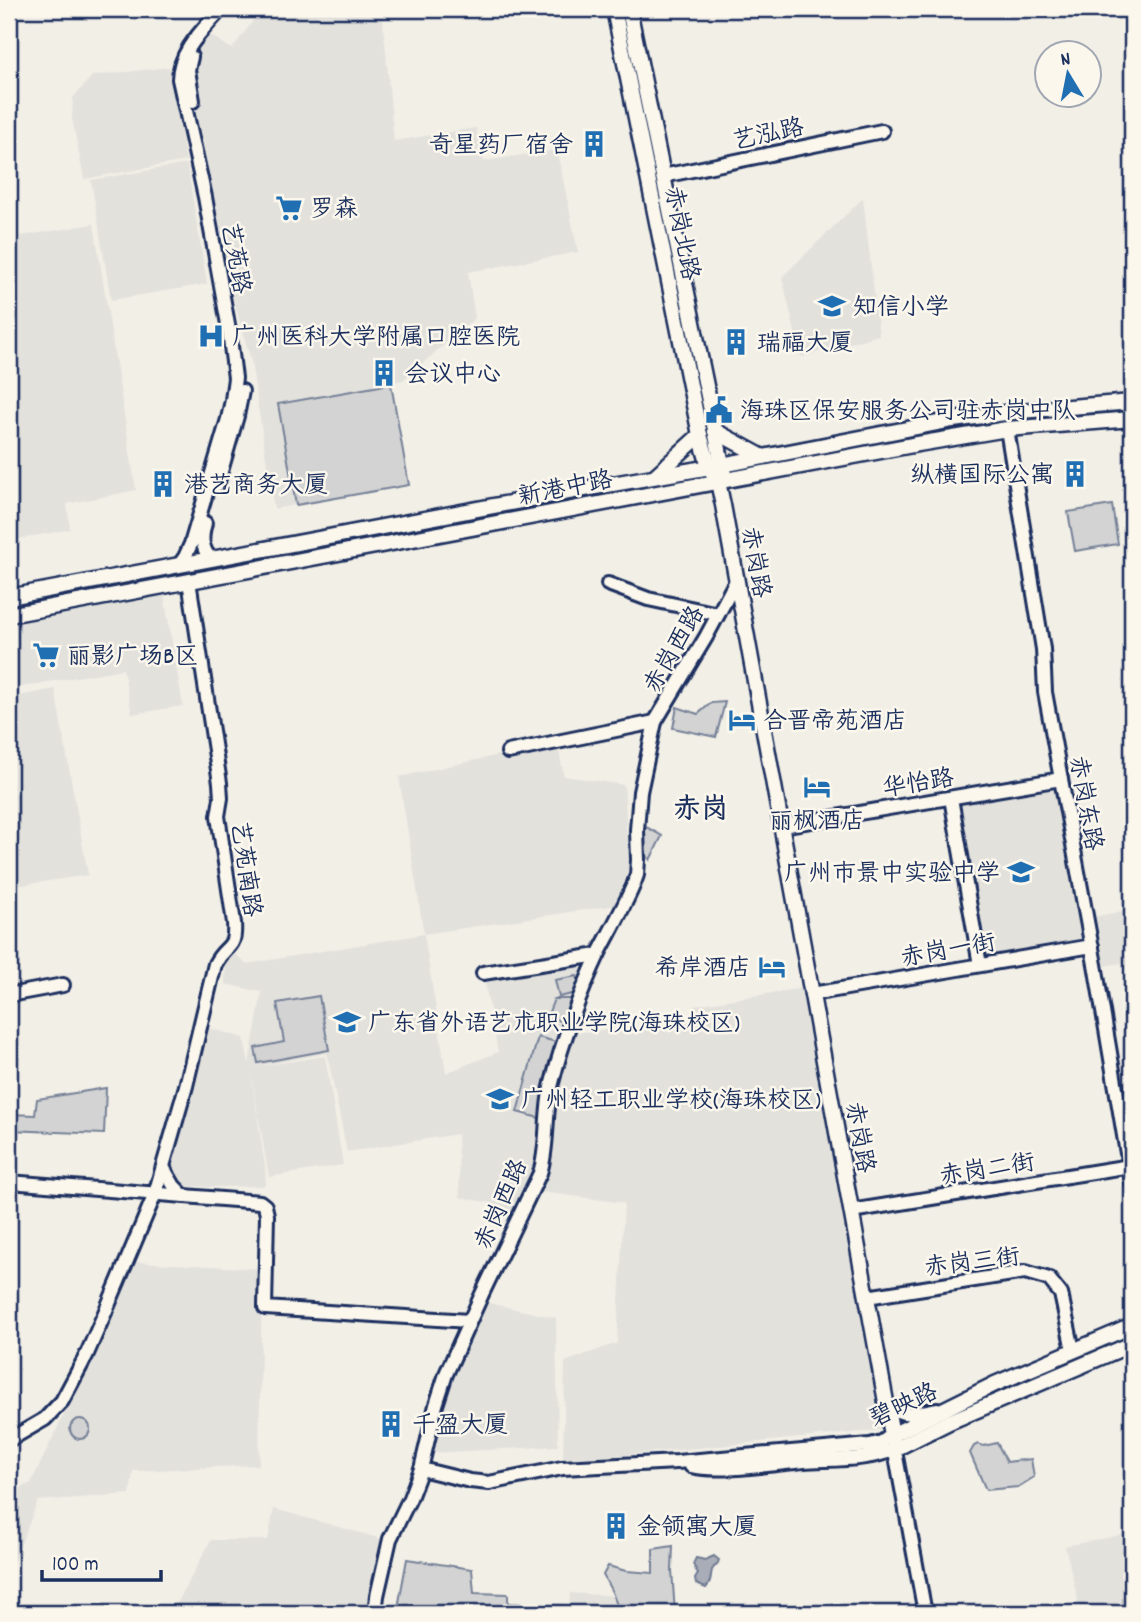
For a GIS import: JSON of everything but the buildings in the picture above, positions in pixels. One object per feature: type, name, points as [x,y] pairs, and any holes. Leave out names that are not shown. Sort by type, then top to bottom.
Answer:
[{"type":"main road","name":"赤岗北路","points":[[614,9],[700,435],[715,465]]},
{"type":"main road","name":"赤岗北路","points":[[629,9],[715,431],[715,465]]},
{"type":"main road","name":"新港中路","points":[[9,597],[763,457],[915,426],[1004,413],[1132,402]]},
{"type":"main road","points":[[1035,410],[1037,426]]},
{"type":"main road","points":[[1004,413],[1007,429]]},
{"type":"main road","name":"新港中路","points":[[9,615],[918,444],[1007,429],[1132,419]]},
{"type":"main road","points":[[715,431],[763,457]]},
{"type":"main road","points":[[655,476],[700,435]]},
{"type":"main road","name":"赤岗路","points":[[715,465],[722,481],[751,634],[753,668]]},
{"type":"main road","name":"赤岗路","points":[[722,481],[737,579],[893,1442]]},
{"type":"main road","name":"碧映路","points":[[893,1442],[948,1407],[995,1384],[1132,1326]]},
{"type":"main road","name":"碧映路","points":[[893,1442],[949,1422],[1132,1344]]},
{"type":"street","name":"艺苑路","points":[[180,564],[191,544],[225,429],[234,388],[229,330],[200,170],[179,79],[184,56],[221,9]]},
{"type":"street","name":"艺苑路","points":[[210,558],[203,544],[203,531],[237,416],[242,374],[239,343],[188,71],[194,53],[231,9]]},
{"type":"street","name":"艺泓路","points":[[663,176],[882,131]]},
{"type":"street","name":"赤岗东路","points":[[1007,429],[1043,649],[1045,692],[1132,1183]]},
{"type":"street","name":"赤岗西路","points":[[375,1613],[390,1539],[421,1469],[446,1374],[540,1173],[544,1160],[548,1100],[563,1044],[598,955],[637,875],[640,792],[655,722],[737,579]]},
{"type":"street","name":"艺苑南路","points":[[9,1440],[45,1419],[62,1401],[86,1356],[155,1194],[183,1098],[215,964],[219,956],[232,944],[235,936],[218,816],[220,783],[189,581]]},
{"type":"street","points":[[608,584],[648,599],[718,614]]},
{"type":"street","points":[[508,752],[655,722]]},
{"type":"street","name":"华怡路","points":[[782,826],[1061,779]]},
{"type":"street","points":[[951,797],[980,965]]},
{"type":"street","name":"赤岗一街","points":[[811,994],[1092,946]]},
{"type":"street","points":[[483,972],[598,955]]},
{"type":"street","points":[[9,995],[63,985]]},
{"type":"street","name":"赤岗二街","points":[[851,1211],[1130,1166]]},
{"type":"street","points":[[163,1167],[174,1186],[184,1196]]},
{"type":"street","points":[[9,1182],[260,1202],[264,1204],[267,1215],[265,1308],[469,1321]]},
{"type":"street","name":"赤岗三街","points":[[867,1297],[1025,1272],[1049,1279],[1060,1294],[1073,1350]]},
{"type":"street","points":[[886,1404],[893,1410],[907,1413],[948,1407]]},
{"type":"street","name":"碧映路","points":[[421,1469],[489,1483],[562,1468],[677,1462],[713,1469],[864,1456],[888,1452],[893,1442]]},
{"type":"street","name":"赤岗路","points":[[893,1442],[925,1613]]},
{"type":"shaded area","points":[[245,9],[382,9],[394,141],[476,128],[484,161],[557,150],[578,252],[468,272],[475,318],[403,380],[278,404],[296,505],[274,509],[251,361],[234,301],[190,82],[195,54],[210,35],[232,49],[256,17]]},
{"type":"shaded area","points":[[169,67],[186,161],[84,179],[72,118],[73,98],[92,76]]},
{"type":"shaded area","points":[[187,164],[207,284],[111,300],[91,180]]},
{"type":"shaded area","name":"知信小学","points":[[863,198],[879,335],[801,357],[782,277]]},
{"type":"shaded area","points":[[94,224],[136,490],[67,504],[70,529],[9,541],[9,238]]},
{"type":"shaded area","points":[[391,384],[409,485],[296,505],[278,404]]},
{"type":"shaded area","points":[[1112,505],[1118,544],[1075,551],[1068,512]]},
{"type":"shaded area","points":[[163,590],[183,706],[132,714],[123,669],[9,689],[9,618]]},
{"type":"shaded area","points":[[55,689],[88,875],[9,887],[9,698]]},
{"type":"shaded area","points":[[725,702],[716,737],[673,728],[677,707],[698,714],[711,703]]},
{"type":"shaded area","points":[[557,742],[564,776],[624,785],[629,865],[617,905],[424,934],[399,777]]},
{"type":"shaded area","name":"广州市景中实验中学","points":[[1059,783],[1089,944],[982,961],[955,800]]},
{"type":"shaded area","points":[[641,826],[662,836],[650,860],[641,848]]},
{"type":"shaded area","points":[[1132,909],[1132,961],[1098,967],[1089,918]]},
{"type":"shaded area","points":[[424,934],[446,1073],[498,1052],[483,973],[596,955],[540,1124],[539,1160],[513,1212],[491,1203],[460,1197],[457,1134],[347,1152],[327,1053],[249,1068],[325,1056],[343,1165],[269,1177],[250,1069],[266,1184],[184,1186],[174,1176],[172,1168],[209,1028],[244,1038],[249,1064],[262,992],[225,984],[226,960],[235,954],[246,964]]},
{"type":"shaded area","points":[[577,976],[581,992],[559,997],[555,980]]},
{"type":"shaded area","points":[[803,988],[881,1430],[563,1461],[565,1362],[617,1343],[624,1203],[541,1192],[550,1100],[575,1033],[686,1022],[696,1005]]},
{"type":"shaded area","points":[[319,996],[329,1050],[258,1063],[255,1048],[284,1042],[277,1003]]},
{"type":"shaded area","points":[[554,999],[577,999],[567,1023],[547,1017]]},
{"type":"shaded area","points":[[538,1037],[560,1043],[539,1118],[517,1112]]},
{"type":"shaded area","points":[[106,1088],[104,1134],[9,1130],[9,1114],[35,1115],[37,1099]]},
{"type":"shaded area","points":[[137,1262],[262,1269],[259,1465],[133,1471],[130,1494],[38,1501],[9,1574],[9,1493],[31,1483]]},
{"type":"shaded area","points":[[484,1302],[556,1318],[558,1446],[430,1453],[438,1407]]},
{"type":"shaded area","points":[[1128,1330],[1132,1342],[983,1399],[990,1390]]},
{"type":"shaded area","points":[[80,1419],[87,1422],[90,1429],[87,1436],[80,1439],[73,1436],[70,1429],[73,1422]]},
{"type":"shaded area","points":[[997,1443],[1007,1462],[1031,1459],[1034,1477],[1018,1487],[986,1490],[970,1453],[978,1444],[984,1446]]},
{"type":"shaded area","points":[[274,1509],[382,1539],[371,1613],[172,1613],[211,1540],[268,1540]]},
{"type":"shaded area","points":[[1132,1533],[1132,1613],[1081,1613],[1065,1546]]},
{"type":"shaded area","points":[[673,1546],[675,1613],[620,1613],[603,1575],[608,1566],[626,1571],[653,1573],[653,1549]]},
{"type":"shaded area","points":[[714,1556],[719,1560],[712,1569],[709,1584],[706,1588],[696,1584],[698,1574],[693,1564],[696,1558],[705,1560]]},
{"type":"shaded area","points":[[407,1559],[472,1569],[474,1593],[508,1594],[508,1603],[566,1606],[566,1613],[397,1613]]},
{"type":"shaded area","points":[[570,1593],[616,1596],[616,1613],[569,1613]]},
{"type":"place","name":"奇星药厂宿舍","points":[[594,144]]},
{"type":"place","name":"罗森","points":[[289,208]]},
{"type":"place","name":"知信小学","points":[[832,306]]},
{"type":"place","name":"广州医科大学附属口腔医院","points":[[211,336]]},
{"type":"place","name":"瑞福大厦","points":[[736,342]]},
{"type":"place","name":"会议中心","points":[[384,373]]},
{"type":"place","name":"海珠区保安服务公司驻赤岗中队","points":[[719,410]]},
{"type":"place","name":"纵横国际公寓","points":[[1075,474]]},
{"type":"place","name":"港艺商务大厦","points":[[163,484]]},
{"type":"place","name":"丽影广场B区","points":[[46,655]]},
{"type":"place","name":"合晋帝苑酒店","points":[[742,720]]},
{"type":"place","name":"丽枫酒店","points":[[817,787]]},
{"type":"place","name":"广州市景中实验中学","points":[[1021,872]]},
{"type":"place","name":"希岸酒店","points":[[772,967]]},
{"type":"place","name":"广东省外语艺术职业学院(海珠校区)","points":[[347,1022]]},
{"type":"place","name":"广州轻工职业学校(海珠校区)","points":[[500,1099]]},
{"type":"place","name":"千盈大厦","points":[[391,1424]]},
{"type":"place","name":"金领寓大厦","points":[[616,1526]]},
{"type":"district","name":"赤岗","points":[[701,807]]}]
